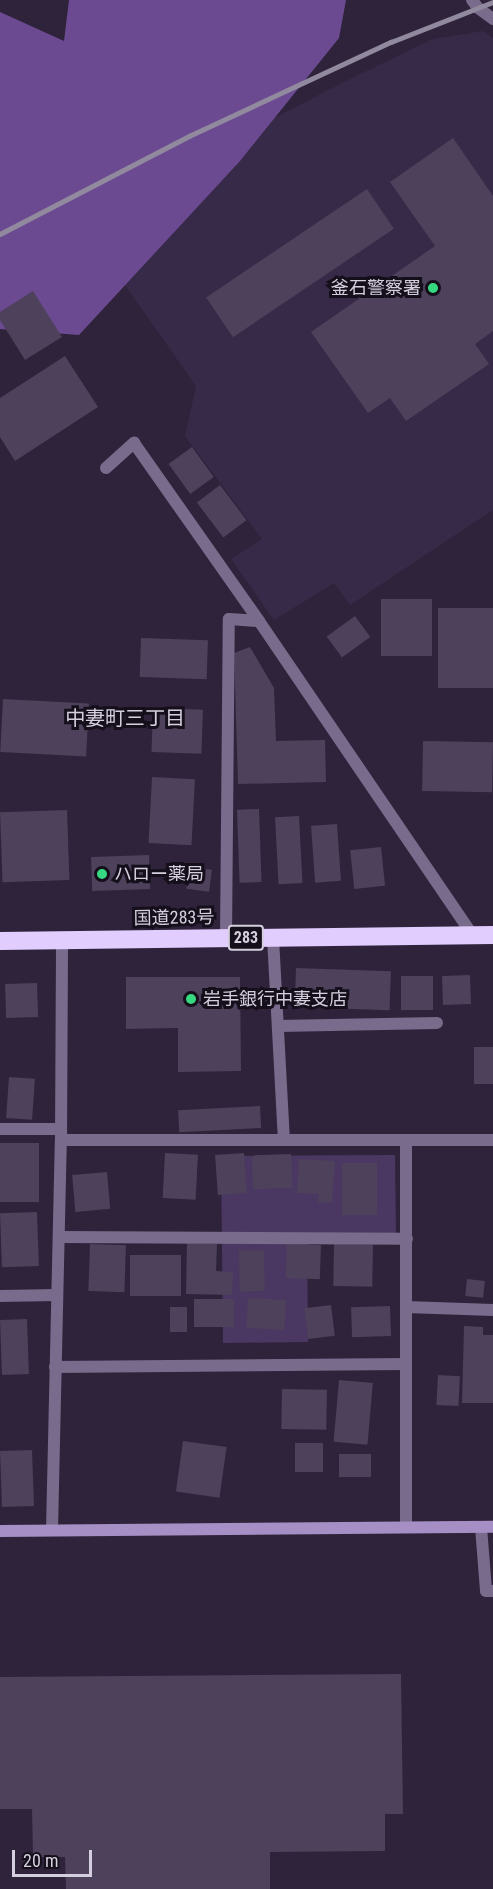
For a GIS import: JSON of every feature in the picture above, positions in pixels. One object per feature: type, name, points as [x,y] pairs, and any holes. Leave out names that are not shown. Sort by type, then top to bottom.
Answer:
[{"type":"highway","name":"国道283号","points":[[0,941],[493,934]]},
{"type":"street","points":[[472,0],[478,8],[493,19]]},
{"type":"street","points":[[105,468],[134,443],[259,621],[472,935]]},
{"type":"street","points":[[226,938],[229,619],[259,621]]},
{"type":"street","points":[[273,938],[284,1140]]},
{"type":"street","points":[[52,1530],[61,1135],[62,940]]},
{"type":"street","points":[[278,1026],[437,1023]]},
{"type":"street","points":[[0,1130],[61,1135],[284,1140],[493,1140]]},
{"type":"street","points":[[406,1140],[406,1527]]},
{"type":"street","points":[[59,1236],[407,1239]]},
{"type":"street","points":[[0,1296],[57,1295]]},
{"type":"street","points":[[406,1306],[493,1310]]},
{"type":"street","points":[[55,1367],[406,1364]]},
{"type":"street","points":[[0,1531],[487,1527],[486,1591],[493,1591]]},
{"type":"shaded area","points":[[69,0],[346,0],[339,38],[240,161],[79,335],[0,329],[0,12],[64,41]]},
{"type":"shaded area","points":[[483,31],[493,38],[493,510],[350,605],[334,583],[274,620],[231,559],[262,539],[185,436],[196,386],[78,219],[350,79],[433,39]]},
{"type":"shaded area","points":[[395,1155],[396,1235],[307,1236],[308,1342],[223,1343],[221,1156]]},
{"type":"building","name":"釜石警察署","points":[[453,138],[493,196],[493,331],[475,344],[489,364],[406,421],[390,398],[368,413],[311,332],[435,246],[390,182]]},
{"type":"building","points":[[367,189],[394,229],[233,337],[206,297]]},
{"type":"building","points":[[33,291],[62,337],[25,360],[0,320],[0,312]]},
{"type":"building","points":[[65,356],[98,407],[15,461],[0,437],[0,398]]},
{"type":"building","points":[[192,447],[214,477],[190,494],[169,464]]},
{"type":"building","points":[[220,485],[246,520],[223,538],[197,502]]},
{"type":"building","points":[[381,599],[432,599],[432,656],[381,656]]},
{"type":"building","points":[[438,608],[493,608],[493,688],[438,688]]},
{"type":"building","points":[[355,616],[370,637],[342,658],[327,637]]},
{"type":"building","points":[[141,638],[208,640],[207,679],[140,677]]},
{"type":"building","points":[[250,647],[274,688],[276,741],[325,740],[326,782],[238,784],[234,653]]},
{"type":"building","points":[[3,699],[89,704],[86,756],[0,752]]},
{"type":"building","points":[[153,708],[203,710],[201,754],[151,752]]},
{"type":"building","points":[[423,741],[493,742],[492,792],[422,791]]},
{"type":"building","points":[[152,777],[195,779],[191,845],[149,843]]},
{"type":"building","points":[[259,809],[262,882],[240,883],[237,810]]},
{"type":"building","points":[[67,810],[69,880],[2,882],[0,812]]},
{"type":"building","points":[[299,816],[303,883],[279,884],[275,817]]},
{"type":"building","points":[[337,824],[341,881],[315,883],[311,826]]},
{"type":"building","points":[[381,847],[385,886],[354,889],[350,850]]},
{"type":"building","points":[[149,855],[150,889],[92,891],[91,857]]},
{"type":"building","points":[[189,867],[212,870],[209,892],[186,889]]},
{"type":"building","points":[[296,968],[391,971],[390,1010],[295,1007]]},
{"type":"building","points":[[470,975],[471,1004],[443,1005],[442,976]]},
{"type":"building","points":[[401,976],[433,976],[433,1010],[401,1010]]},
{"type":"building","points":[[126,977],[240,977],[241,1071],[178,1072],[178,1028],[126,1029]]},
{"type":"building","points":[[37,983],[38,1017],[6,1018],[5,984]]},
{"type":"building","points":[[474,1047],[493,1047],[493,1084],[474,1084]]},
{"type":"building","points":[[9,1077],[35,1079],[32,1120],[6,1118]]},
{"type":"building","points":[[260,1106],[261,1128],[179,1132],[178,1110]]},
{"type":"building","points":[[0,1143],[39,1143],[39,1202],[0,1202]]},
{"type":"building","points":[[165,1153],[198,1155],[196,1200],[163,1198]]},
{"type":"building","points":[[244,1153],[247,1193],[218,1195],[215,1155]]},
{"type":"building","points":[[291,1154],[292,1188],[253,1189],[252,1155]]},
{"type":"building","points":[[299,1159],[335,1161],[332,1203],[318,1202],[319,1194],[297,1193]]},
{"type":"building","points":[[342,1163],[377,1163],[377,1215],[342,1215]]},
{"type":"building","points":[[107,1172],[110,1209],[75,1212],[72,1175]]},
{"type":"building","points":[[37,1212],[39,1266],[2,1267],[0,1213]]},
{"type":"building","points":[[187,1243],[217,1244],[216,1271],[233,1272],[232,1295],[186,1294]]},
{"type":"building","points":[[90,1244],[126,1245],[124,1292],[88,1291]]},
{"type":"building","points":[[287,1244],[321,1245],[320,1279],[286,1278]]},
{"type":"building","points":[[334,1244],[373,1245],[372,1287],[333,1286]]},
{"type":"building","points":[[239,1250],[264,1250],[265,1291],[240,1291]]},
{"type":"building","points":[[130,1255],[181,1255],[181,1296],[130,1296]]},
{"type":"building","points":[[467,1279],[485,1281],[483,1298],[465,1296]]},
{"type":"building","points":[[248,1298],[286,1300],[284,1330],[246,1328]]},
{"type":"building","points":[[194,1299],[234,1299],[234,1327],[194,1327]]},
{"type":"building","points":[[331,1305],[335,1336],[308,1339],[304,1308]]},
{"type":"building","points":[[390,1306],[391,1336],[352,1337],[351,1307]]},
{"type":"building","points":[[170,1307],[187,1307],[187,1332],[170,1332]]},
{"type":"building","points":[[27,1319],[29,1374],[2,1375],[0,1320]]},
{"type":"building","points":[[464,1326],[483,1327],[483,1335],[493,1335],[493,1403],[462,1403]]},
{"type":"building","points":[[438,1375],[460,1376],[458,1406],[436,1405]]},
{"type":"building","points":[[339,1380],[373,1383],[367,1445],[334,1442]]},
{"type":"building","points":[[282,1389],[327,1390],[326,1430],[281,1429]]},
{"type":"building","points":[[183,1441],[227,1447],[219,1498],[176,1492]]},
{"type":"building","points":[[295,1443],[323,1443],[323,1472],[295,1472]]},
{"type":"building","points":[[32,1450],[34,1506],[2,1507],[0,1451]]},
{"type":"building","points":[[339,1454],[371,1454],[371,1477],[339,1477]]},
{"type":"building","points":[[401,1674],[403,1814],[385,1814],[385,1851],[270,1852],[270,1889],[66,1889],[65,1857],[33,1857],[32,1809],[0,1809],[0,1677]]},
{"type":"railway","points":[[0,234],[189,136],[391,42],[493,2]]},
{"type":"place","name":"釜石警察署","points":[[433,288]]},
{"type":"place","name":"ハロー薬局","points":[[102,874]]},
{"type":"place","name":"岩手銀行中妻支店","points":[[191,999]]},
{"type":"district","name":"中妻町三丁目","points":[[125,718]]}]
